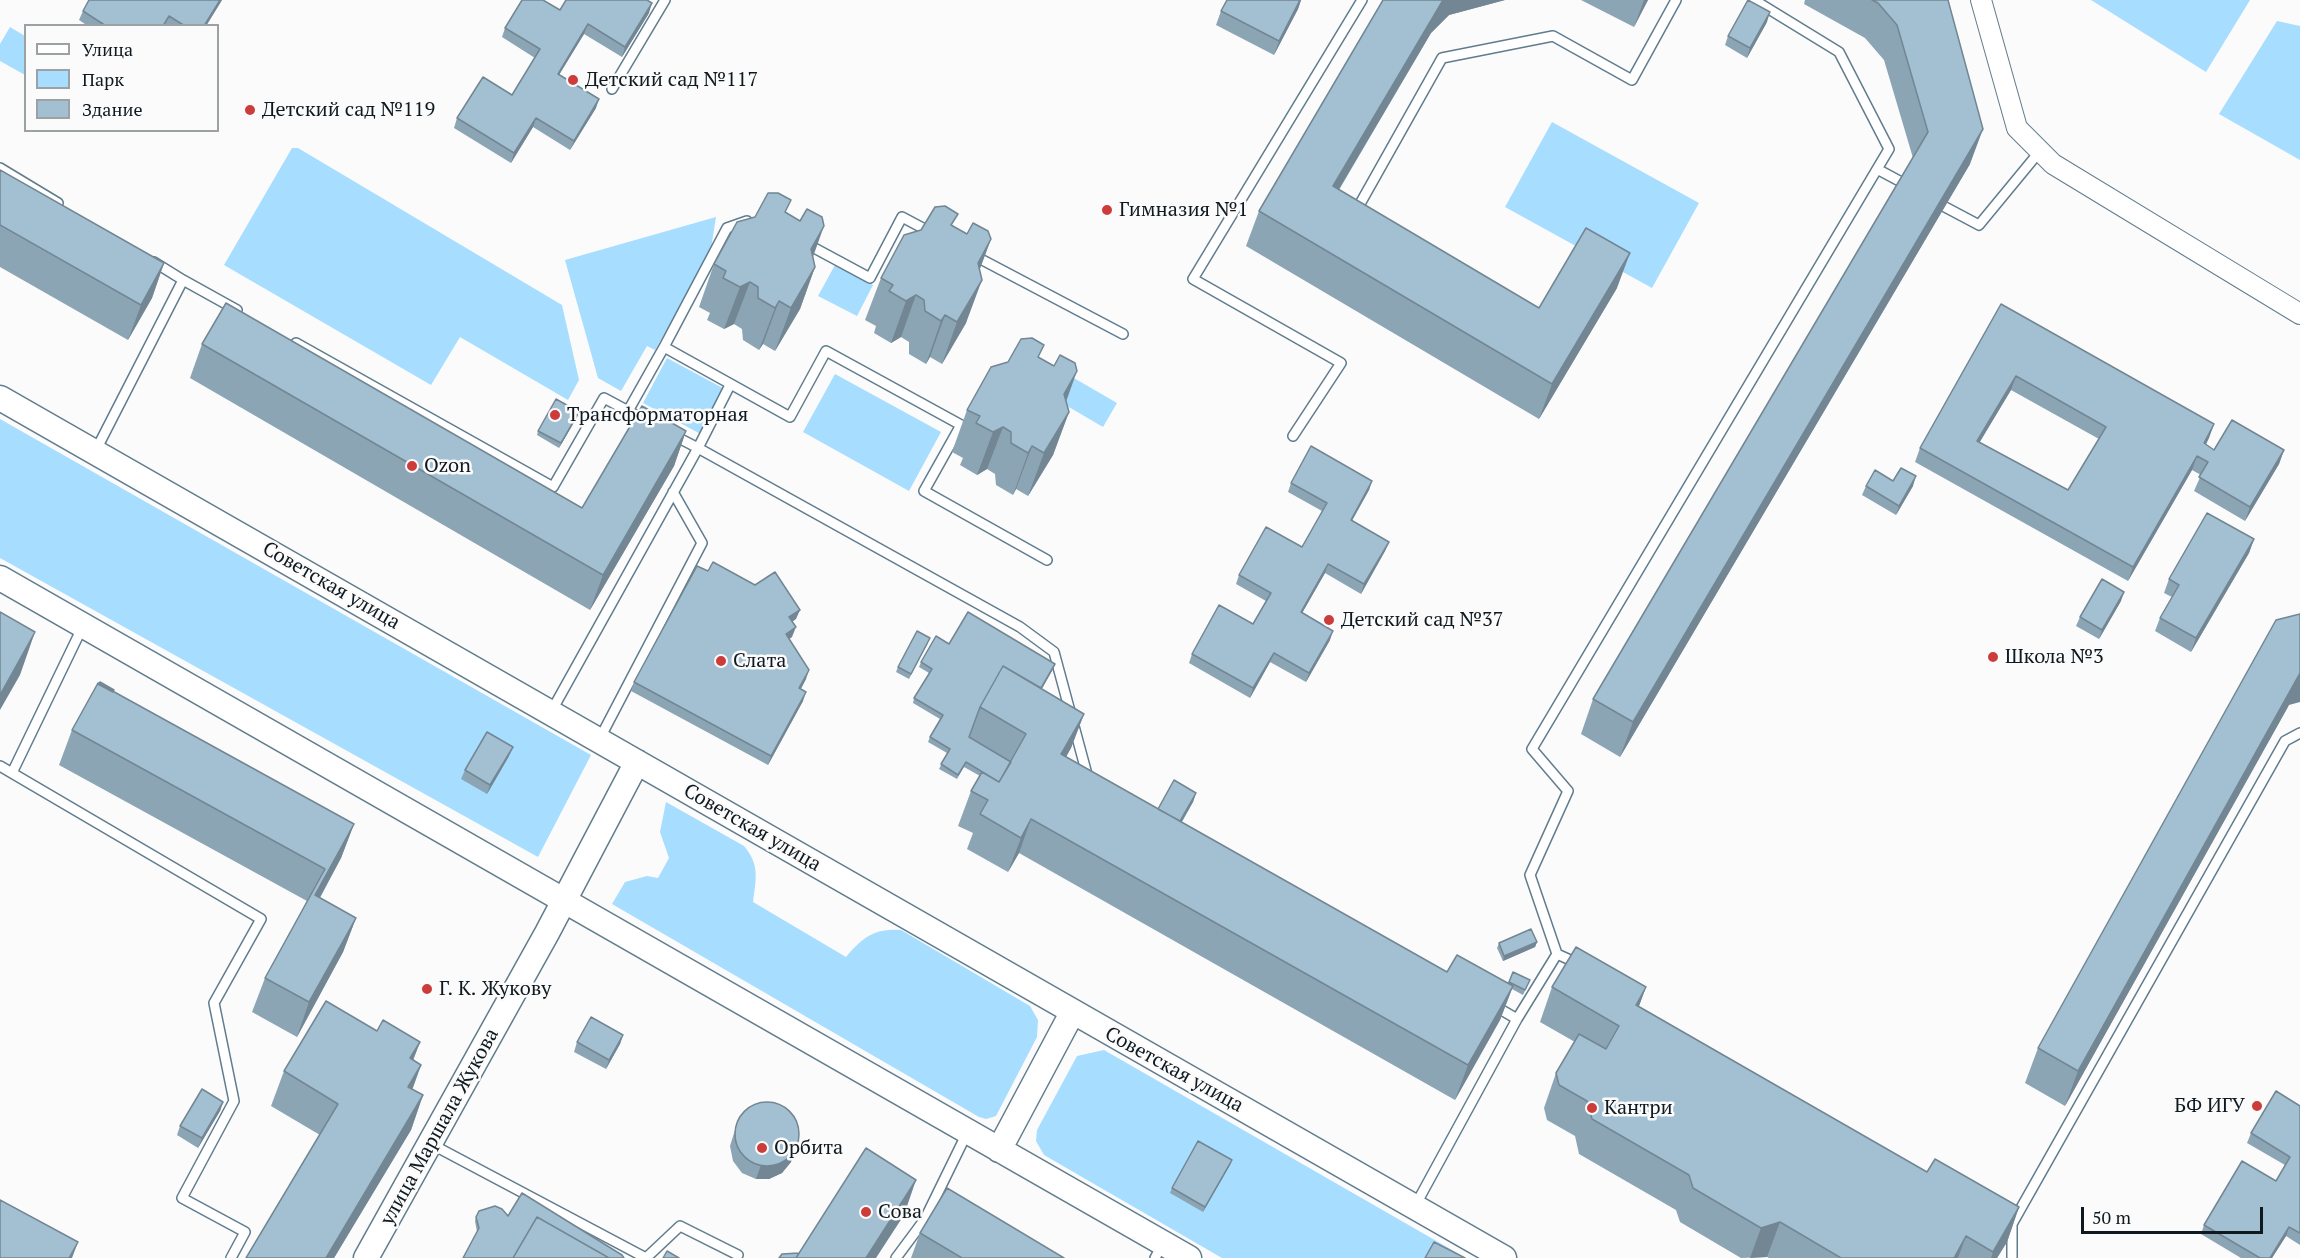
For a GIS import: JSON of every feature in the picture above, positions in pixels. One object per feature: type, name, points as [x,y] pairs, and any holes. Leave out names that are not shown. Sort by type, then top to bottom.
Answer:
[{"type":"street","points":[[1981,0],[2017,128],[2053,164],[2300,314]]},
{"type":"street","name":"Советская улица","points":[[0,398],[1504,1258]]},
{"type":"street","points":[[0,578],[968,1131],[1159,1251],[1189,1258]]},
{"type":"street","name":"улица Маршала Жукова","points":[[366,1258],[565,901],[637,762]]},
{"type":"street","points":[[999,1150],[1072,1013]]},
{"type":"lane","points":[[612,89],[665,0]]},
{"type":"lane","points":[[1293,436],[1341,363],[1193,279],[1362,0]]},
{"type":"lane","points":[[1365,216],[1354,210],[1442,58],[1553,36],[1632,80],[1676,0]]},
{"type":"lane","points":[[1587,968],[1557,954],[1530,875],[1568,791],[1532,749],[1889,149],[1839,51],[1754,0]]},
{"type":"lane","points":[[1945,207],[1979,225],[2040,151]]},
{"type":"lane","points":[[0,168],[62,206]]},
{"type":"lane","points":[[1877,169],[1905,184]]},
{"type":"lane","points":[[799,240],[870,278],[903,217],[945,239]]},
{"type":"lane","points":[[628,411],[727,228],[758,218]]},
{"type":"lane","points":[[966,250],[1123,334]]},
{"type":"lane","points":[[142,255],[245,314]]},
{"type":"lane","points":[[95,452],[183,280]]},
{"type":"lane","points":[[286,338],[554,488],[604,398],[658,427]]},
{"type":"lane","points":[[664,348],[790,417],[826,351],[961,425],[924,491],[1047,560]]},
{"type":"lane","points":[[551,712],[698,448],[730,385]]},
{"type":"lane","points":[[668,432],[1020,627],[1054,652],[1091,786]]},
{"type":"lane","points":[[599,740],[702,543],[673,492]]},
{"type":"lane","points":[[12,773],[83,626]]},
{"type":"lane","points":[[2012,1258],[2012,1224],[2285,741],[2300,733]]},
{"type":"lane","points":[[0,766],[261,919],[214,1003],[234,1101],[182,1198],[245,1232],[231,1258]]},
{"type":"lane","points":[[0,774],[12,773]]},
{"type":"lane","points":[[1415,1207],[1517,1019],[1557,954]]},
{"type":"lane","points":[[1481,998],[1517,1019]]},
{"type":"lane","points":[[896,1258],[925,1219],[968,1131]]},
{"type":"lane","points":[[431,1144],[646,1258],[680,1226],[738,1255]]},
{"type":"lane","points":[[2002,1219],[2012,1224]]},
{"type":"green space","points":[[2091,0],[2250,0],[2206,72]]},
{"type":"green space","points":[[2277,21],[2300,26],[2300,160],[2219,114]]},
{"type":"green space","points":[[10,27],[24,35],[24,74],[0,61],[0,44]]},
{"type":"green space","points":[[1552,122],[1699,203],[1652,288],[1505,207]]},
{"type":"green space","points":[[292,148],[298,148],[562,305],[579,380],[568,400],[460,337],[431,385],[224,265]]},
{"type":"green space","points":[[716,217],[710,255],[655,350],[647,346],[621,391],[598,378],[565,260]]},
{"type":"green space","points":[[835,265],[873,285],[857,316],[818,296]]},
{"type":"green space","points":[[1022,348],[1117,403],[1103,427],[1009,372]]},
{"type":"green space","points":[[667,358],[732,393],[708,438],[643,403]]},
{"type":"green space","points":[[835,374],[941,432],[909,491],[803,432]]},
{"type":"green space","points":[[0,419],[591,755],[538,857],[0,558]]},
{"type":"green space","points":[[666,802],[744,846],[753,860],[756,872],[753,902],[846,957],[869,936],[883,931],[901,930],[1030,1006],[1038,1020],[1037,1037],[996,1116],[986,1119],[979,1117],[612,904],[625,882],[647,876],[658,878],[669,858],[660,832]]},
{"type":"green space","points":[[1104,1050],[1466,1258],[1222,1258],[1044,1155],[1036,1141],[1037,1130],[1077,1056]]},
{"type":"building","points":[[89,0],[220,0],[205,24],[182,24],[169,16],[164,24],[103,24],[83,11]]},
{"type":"building","points":[[522,0],[543,0],[560,10],[566,0],[647,0],[652,3],[625,47],[588,24],[558,74],[599,99],[574,141],[536,118],[514,153],[457,118],[483,77],[512,95],[540,49],[505,28]]},
{"type":"building","points":[[1227,0],[1300,0],[1279,41],[1221,11]]},
{"type":"building","points":[[1383,0],[1443,0],[1333,186],[1539,308],[1586,228],[1630,253],[1552,384],[1259,211]]},
{"type":"building","points":[[1748,0],[1770,12],[1750,48],[1728,36]]},
{"type":"building","points":[[1872,0],[1948,0],[1983,129],[1633,722],[1593,699],[1928,132],[1897,25],[1878,3]]},
{"type":"building","points":[[0,170],[164,263],[141,305],[0,225]]},
{"type":"building","points":[[768,193],[778,193],[791,200],[785,212],[800,221],[807,209],[822,217],[824,226],[811,249],[815,267],[791,308],[779,301],[775,308],[758,298],[758,287],[750,282],[740,287],[723,278],[726,271],[714,264],[737,222],[755,217]]},
{"type":"building","points":[[945,206],[958,214],[951,225],[967,234],[973,223],[988,231],[991,239],[978,263],[982,280],[957,322],[945,315],[941,321],[925,311],[924,300],[916,295],[906,301],[889,291],[893,285],[881,278],[904,235],[921,230],[935,207]]},
{"type":"building","points":[[226,303],[582,508],[642,406],[686,431],[603,575],[202,344]]},
{"type":"building","points":[[2001,304],[2214,424],[2204,443],[2214,450],[2232,420],[2284,450],[2250,507],[2199,477],[2208,462],[2197,456],[2133,567],[1920,448]],"holes":[[[2016,376],[2106,427],[2068,490],[1977,441]]]},
{"type":"building","points":[[1032,338],[1044,345],[1038,357],[1054,366],[1060,355],[1075,363],[1077,371],[1064,394],[1069,412],[1044,453],[1032,446],[1028,453],[1011,443],[1011,432],[1003,427],[993,432],[976,423],[980,416],[967,410],[991,367],[1008,362],[1021,339]]},
{"type":"building","points":[[556,399],[579,412],[561,443],[538,431]]},
{"type":"building","points":[[1311,446],[1372,481],[1351,520],[1389,542],[1364,584],[1328,564],[1301,612],[1333,631],[1309,673],[1274,653],[1253,688],[1192,654],[1219,605],[1253,624],[1271,593],[1239,575],[1266,527],[1302,547],[1327,503],[1291,483]]},
{"type":"building","points":[[1901,468],[1916,476],[1899,506],[1866,486],[1875,470],[1893,481]]},
{"type":"building","points":[[2207,513],[2254,539],[2196,638],[2160,618],[2179,585],[2169,579]]},
{"type":"building","name":"Слата","points":[[713,562],[755,585],[775,572],[800,610],[789,617],[796,627],[786,634],[809,670],[799,688],[806,692],[771,756],[634,682],[697,566],[708,571]]},
{"type":"building","points":[[2102,579],[2124,592],[2102,630],[2080,617]]},
{"type":"building","points":[[0,612],[35,632],[0,695]]},
{"type":"building","points":[[968,612],[1055,664],[1041,688],[1003,666],[980,707],[969,737],[1011,762],[999,782],[966,762],[958,775],[941,764],[950,749],[930,737],[943,715],[914,698],[932,669],[921,662],[936,636],[949,644]]},
{"type":"building","points":[[2300,614],[2300,673],[2078,1071],[2038,1048],[2276,620]]},
{"type":"building","points":[[917,631],[930,638],[911,674],[898,667]]},
{"type":"building","points":[[1003,666],[1084,714],[1061,754],[1447,972],[1457,955],[1513,986],[1468,1065],[1031,819],[1021,838],[980,814],[988,800],[971,791],[982,772],[999,782],[1026,734],[980,707]]},
{"type":"building","points":[[100,682],[114,690],[113,692],[98,684]]},
{"type":"building","points":[[98,683],[354,824],[315,895],[356,918],[309,1002],[265,978],[325,869],[72,730]]},
{"type":"building","points":[[487,732],[513,747],[490,785],[465,770]]},
{"type":"building","points":[[1174,780],[1196,793],[1180,821],[1158,809]]},
{"type":"building","points":[[1531,929],[1537,942],[1504,956],[1499,943]]},
{"type":"building","points":[[1576,947],[1646,987],[1636,1005],[1927,1172],[1935,1159],[2019,1207],[1993,1252],[1966,1236],[1954,1258],[1841,1258],[1780,1222],[1761,1228],[1693,1188],[1689,1175],[1592,1119],[1587,1101],[1559,1085],[1556,1073],[1579,1034],[1606,1049],[1619,1026],[1552,987]]},
{"type":"building","points":[[1513,972],[1530,980],[1525,990],[1509,982]]},
{"type":"building","points":[[326,1001],[377,1031],[383,1020],[420,1042],[410,1058],[421,1065],[408,1087],[423,1095],[326,1258],[246,1258],[338,1104],[284,1071]]},
{"type":"building","points":[[591,1017],[623,1035],[609,1060],[577,1042]]},
{"type":"building","points":[[202,1089],[223,1102],[202,1138],[180,1126]]},
{"type":"building","points":[[2276,1091],[2300,1106],[2300,1233],[2289,1227],[2270,1258],[2260,1258],[2204,1225],[2242,1161],[2276,1181],[2290,1157],[2251,1133]]},
{"type":"building","name":"Орбита","points":[[767,1102],[785,1108],[793,1116],[799,1134],[793,1152],[785,1160],[767,1166],[749,1160],[741,1152],[735,1134],[741,1116],[749,1108]]},
{"type":"building","points":[[1198,1141],[1232,1160],[1205,1207],[1172,1188]]},
{"type":"building","points":[[866,1148],[916,1180],[866,1258],[796,1258]]},
{"type":"building","points":[[947,1188],[1064,1258],[962,1258],[920,1233]]},
{"type":"building","points":[[522,1193],[624,1258],[609,1258],[537,1217],[513,1258],[463,1258],[479,1228],[476,1217],[479,1211],[495,1206],[502,1209],[508,1216]]},
{"type":"building","points":[[0,1200],[78,1242],[69,1258],[0,1258]]},
{"type":"building","points":[[537,1217],[609,1258],[513,1258]]},
{"type":"building","points":[[1434,1242],[1465,1258],[1425,1258]]},
{"type":"building","points":[[667,1251],[679,1258],[663,1258]]},
{"type":"building","points":[[799,1253],[796,1258],[779,1258],[782,1254]]},
{"type":"place","name":"Детский сад №117","points":[[573,80]]},
{"type":"place","name":"Детский сад №119","points":[[250,110]]},
{"type":"place","name":"Гимназия №1","points":[[1107,210]]},
{"type":"place","name":"Трансформаторная","points":[[555,415]]},
{"type":"place","name":"Ozon","points":[[412,466]]},
{"type":"place","name":"Детский сад №37","points":[[1329,620]]},
{"type":"place","name":"Школа №3","points":[[1993,657]]},
{"type":"place","name":"Слата","points":[[721,661]]},
{"type":"place","name":"Г. К. Жукову","points":[[427,989]]},
{"type":"place","name":"БФ ИГУ","points":[[2257,1106]]},
{"type":"place","name":"Кантри","points":[[1592,1108]]},
{"type":"place","name":"Орбита","points":[[762,1148]]},
{"type":"place","name":"Сова","points":[[866,1212]]}]
